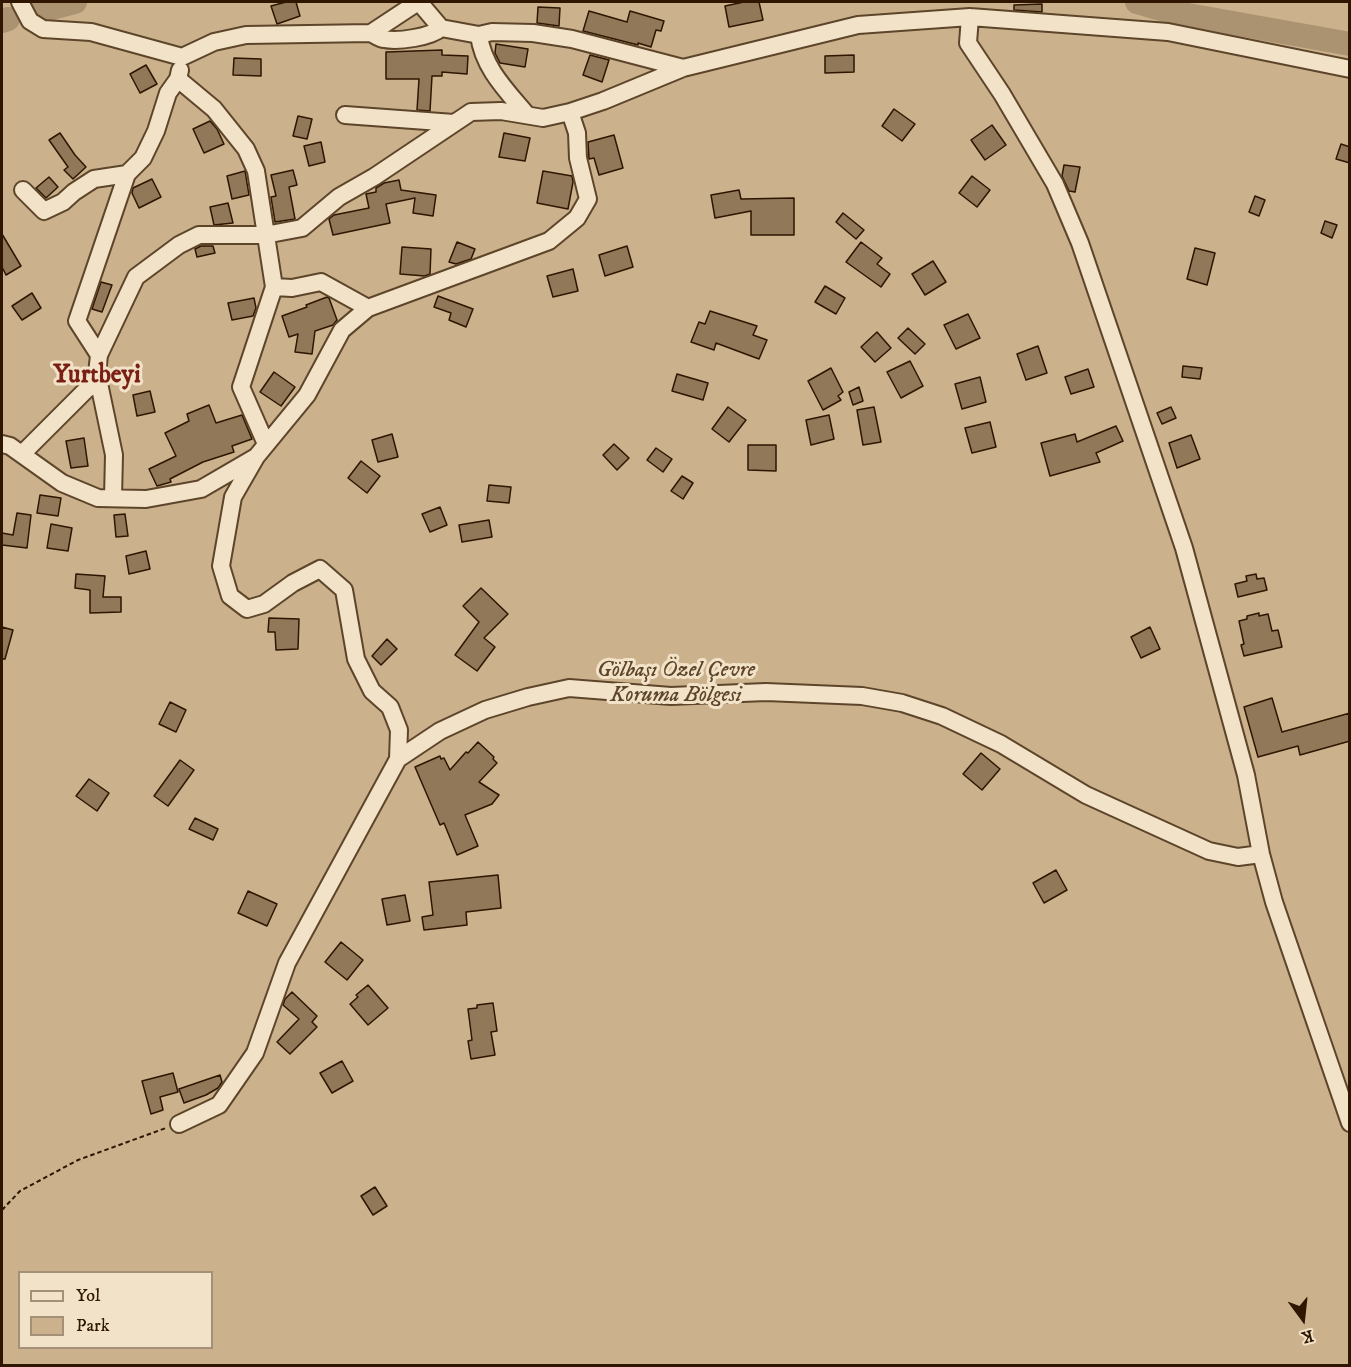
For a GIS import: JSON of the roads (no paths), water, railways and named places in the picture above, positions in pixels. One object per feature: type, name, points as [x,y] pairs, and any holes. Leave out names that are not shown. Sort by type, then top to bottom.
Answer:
[{"type":"street","points":[[21,2],[30,21],[43,29],[91,32],[182,57],[214,42],[246,35],[371,33],[383,39],[413,38],[436,33],[441,28]]},
{"type":"street","points":[[371,33],[419,2],[441,28],[479,35],[492,32],[533,33],[572,39],[683,68]]},
{"type":"street","points":[[962,2],[970,17],[968,43],[1002,94],[1055,184],[1080,243],[1184,548],[1246,775],[1261,854],[1281,923],[1350,1123]]},
{"type":"street","points":[[113,498],[114,455],[100,388],[96,383],[99,355],[136,277],[179,245],[199,235],[265,236],[302,228],[339,197],[374,177],[471,112],[501,111],[543,118],[603,101],[683,68],[858,25],[970,17],[1168,32],[1350,69]]},
{"type":"street","points":[[479,35],[491,72],[527,115]]},
{"type":"street","points":[[99,355],[77,321],[127,174],[143,158],[156,131],[168,93],[178,80],[182,57]]},
{"type":"street","points":[[178,80],[214,109],[246,149],[256,171],[274,287],[241,387],[261,450]]},
{"type":"street","points":[[179,1124],[219,1105],[255,1053],[287,963],[398,759],[399,730],[390,707],[372,691],[356,659],[344,590],[320,569],[293,583],[264,604],[246,609],[230,596],[221,566],[232,497],[261,450],[308,395],[342,330],[368,308],[549,241],[577,218],[588,199],[578,158],[577,133],[570,112]]},
{"type":"street","points":[[345,115],[454,123]]},
{"type":"street","points":[[23,190],[44,211],[63,202],[93,179],[127,174]]},
{"type":"street","points":[[274,287],[292,288],[321,282],[368,308]]},
{"type":"street","points":[[22,454],[86,390],[96,383]]},
{"type":"street","points":[[2,444],[10,446],[62,483],[98,498],[146,499],[201,489],[261,450]]},
{"type":"street","points":[[398,759],[440,731],[485,710],[528,696],[569,688],[671,696],[766,692],[862,696],[902,703],[942,716],[1001,744],[1086,795],[1209,851],[1238,857],[1261,854]]},
{"type":"waterway","points":[[31,2],[37,12]]},
{"type":"waterway","points":[[37,12],[75,2]]},
{"type":"waterway","points":[[1137,2],[1171,12],[1350,44]]},
{"type":"waterway","points":[[2,21],[8,19]]},
{"type":"district","name":"Yurtbeyi","points":[[97,377]]},
{"type":"park label","name":"Gölbaşı Özel Çevre Koruma Bölgesi","points":[[676,684]]}]
